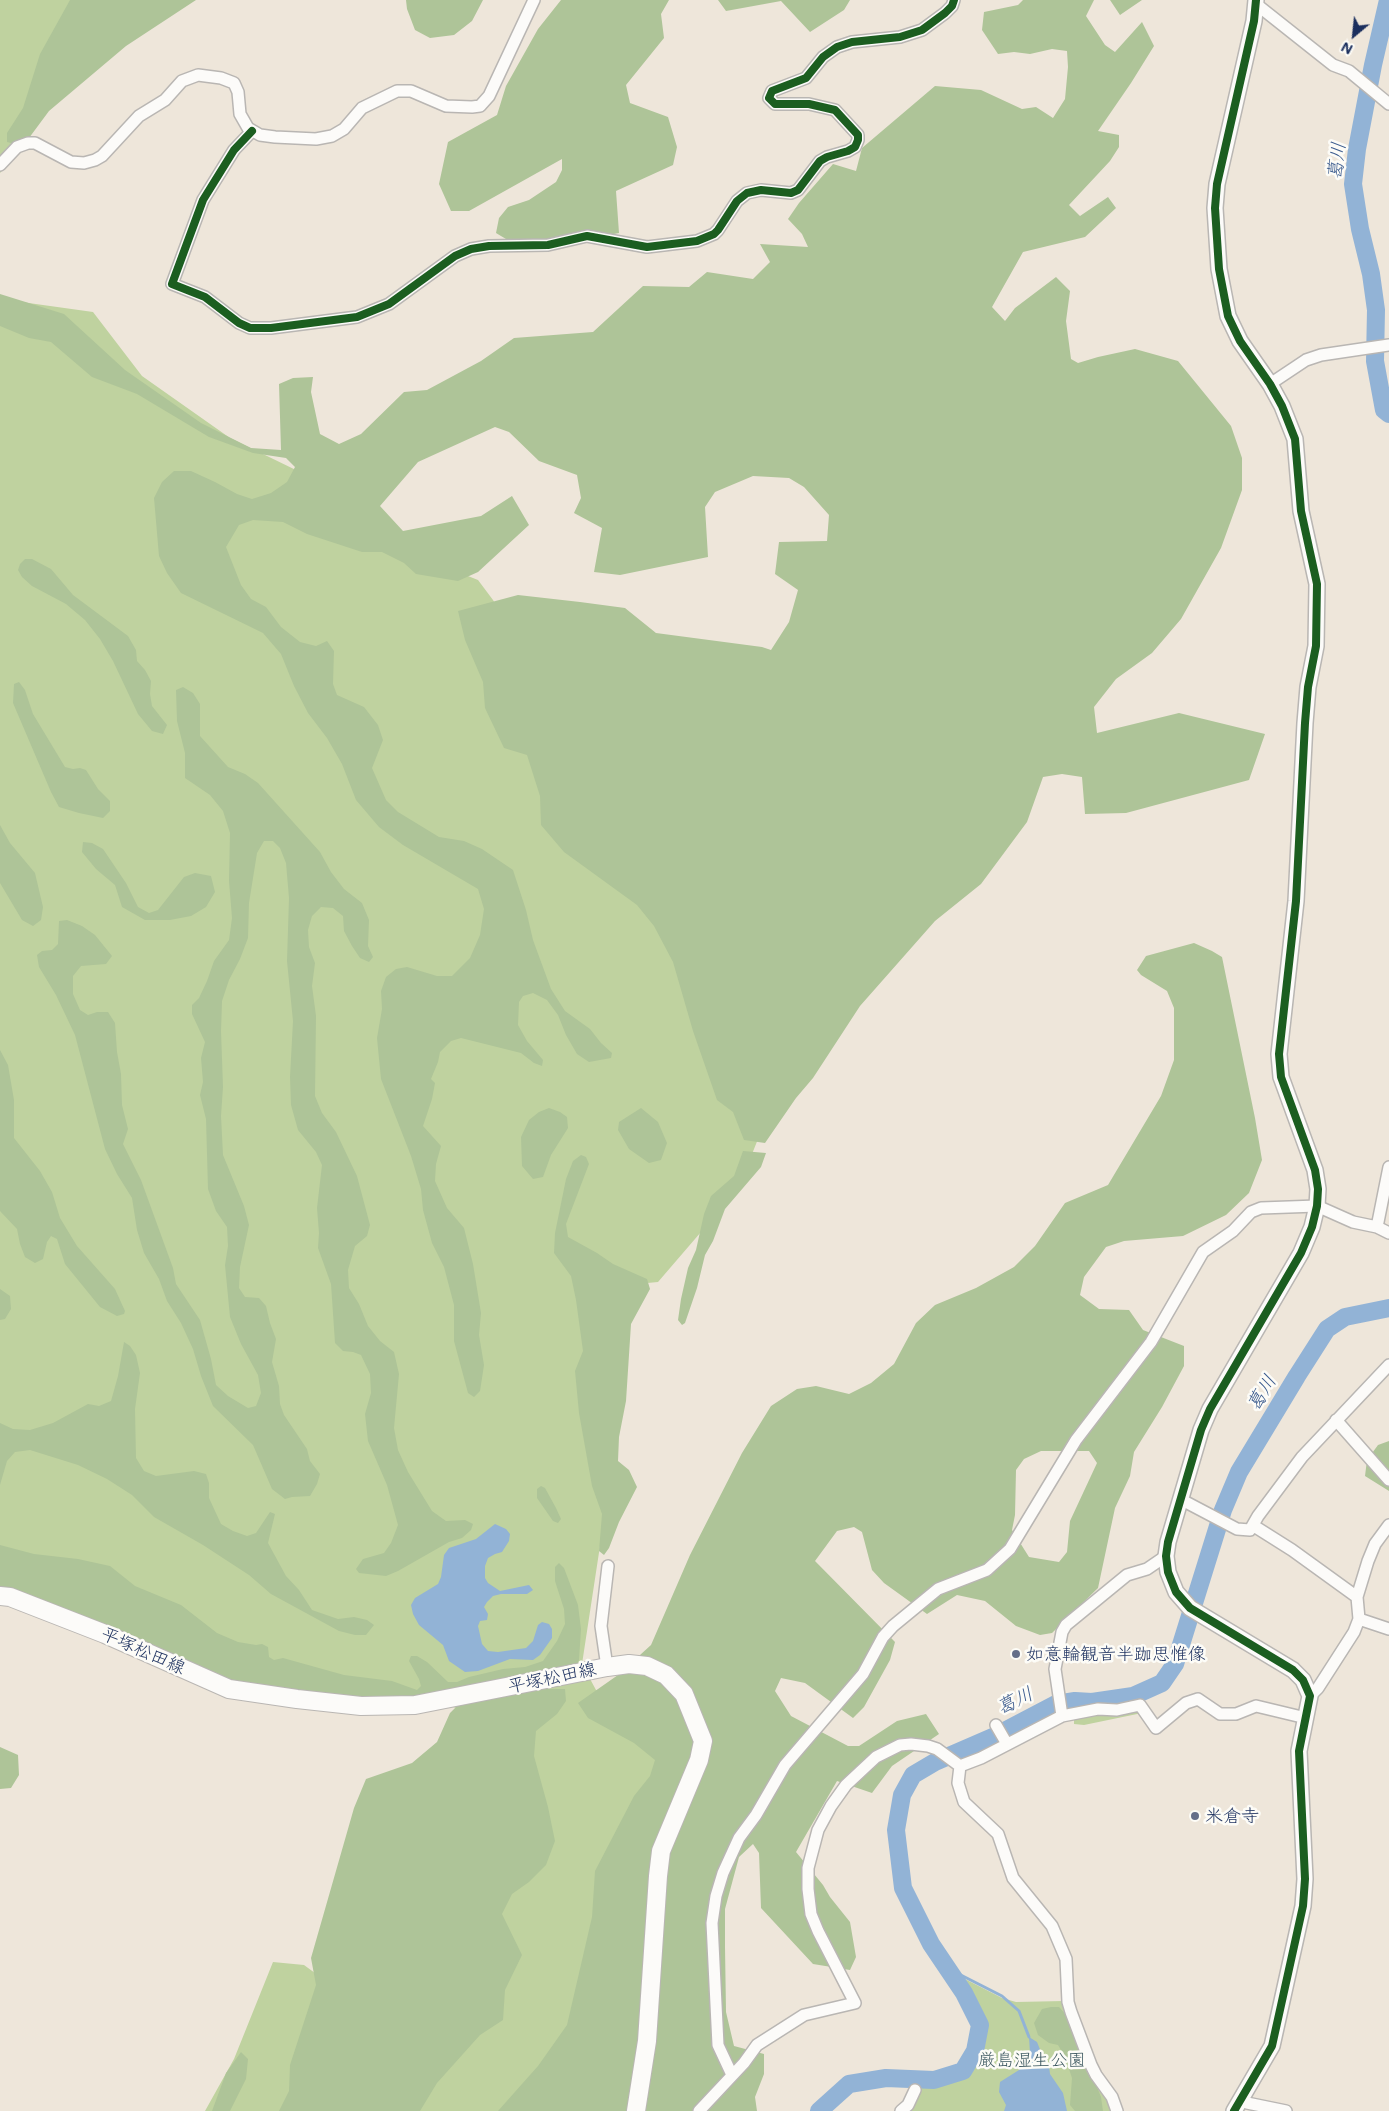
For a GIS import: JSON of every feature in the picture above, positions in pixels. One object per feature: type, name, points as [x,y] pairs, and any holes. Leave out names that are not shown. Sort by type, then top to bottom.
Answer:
[{"type":"main road","name":"平塚松田線","points":[[0,1596],[10,1596],[105,1634],[229,1689],[297,1699],[361,1706],[415,1705],[629,1664],[647,1666],[666,1676],[684,1694],[703,1741],[699,1760],[662,1851],[658,1876],[647,2041],[636,2111]]},
{"type":"street","points":[[0,165],[18,146],[28,143],[35,143],[71,162],[84,163],[95,160],[102,156],[140,116],[165,100],[182,81],[198,75],[230,80],[234,83],[238,92],[240,114],[248,128],[260,135],[306,139],[326,138],[344,129],[362,108],[404,90],[418,93],[446,106],[480,106],[489,96],[534,0]]},
{"type":"street","points":[[252,131],[234,150],[203,200],[172,284],[205,297],[239,324],[250,328],[271,328],[346,319],[370,313],[389,304],[455,256],[471,249],[489,246],[548,245],[587,236],[647,247],[696,241],[718,230],[737,201],[747,193],[761,190],[790,192],[798,190],[820,162],[827,157],[855,147],[858,135],[835,110],[810,104],[775,104],[769,98],[772,91],[806,78],[823,57],[837,47],[852,42],[900,37],[922,30],[945,13],[952,6],[954,0]]},
{"type":"street","points":[[1256,2],[1333,65],[1349,71],[1389,104]]},
{"type":"street","points":[[1237,2106],[1272,2046],[1303,1906],[1305,1879],[1299,1750],[1310,1696],[1303,1680],[1292,1670],[1198,1613],[1183,1601],[1176,1592],[1168,1572],[1166,1556],[1180,1499],[1201,1430],[1210,1409],[1301,1253],[1312,1227],[1318,1206],[1315,1170],[1281,1077],[1279,1054],[1296,901],[1305,723],[1308,687],[1316,646],[1318,584],[1301,512],[1295,438],[1290,422],[1270,384],[1240,341],[1228,316],[1219,269],[1215,208],[1217,184],[1254,21],[1256,2]]},
{"type":"street","points":[[1270,384],[1306,360],[1321,355],[1363,347],[1385,345]]},
{"type":"street","points":[[1377,1227],[1389,1167]]},
{"type":"street","points":[[732,2075],[718,2045],[712,1923],[716,1896],[728,1860],[739,1838],[756,1815],[786,1765],[863,1674],[883,1637],[893,1626],[938,1589],[987,1570],[1010,1549],[1076,1440],[1151,1342],[1203,1252],[1233,1230],[1251,1212],[1261,1208],[1318,1206],[1353,1222],[1377,1227],[1389,1233]]},
{"type":"street","points":[[1180,1499],[1238,1529],[1250,1530],[1258,1516],[1302,1457],[1389,1366]]},
{"type":"street","points":[[1336,1420],[1389,1480]]},
{"type":"street","points":[[1254,1526],[1292,1550],[1357,1597]]},
{"type":"street","points":[[1310,1696],[1318,1688],[1359,1619],[1357,1597],[1368,1560],[1387,1532]]},
{"type":"street","points":[[1061,1714],[1060,1694],[1055,1669],[1062,1632],[1066,1625],[1127,1575],[1147,1569],[1166,1556]]},
{"type":"street","points":[[607,1667],[601,1626],[608,1566]]},
{"type":"street","points":[[1359,1619],[1389,1629]]},
{"type":"street","points":[[699,2111],[744,2063],[757,2045],[804,2015],[855,2003],[828,1952],[811,1914],[808,1868],[818,1830],[831,1806],[846,1785],[876,1757],[900,1745],[912,1744],[928,1746],[957,1764],[981,1758],[1061,1714],[1098,1709],[1117,1710],[1140,1705],[1156,1728],[1186,1703],[1198,1699],[1220,1714],[1236,1714],[1256,1706],[1306,1718]]},
{"type":"street","points":[[996,1725],[1007,1744]]},
{"type":"street","points":[[957,1764],[958,1783],[964,1802],[986,1820],[998,1834],[1013,1878],[1052,1926],[1066,1959],[1068,2002],[1071,2012],[1091,2065],[1112,2098],[1117,2111]]},
{"type":"street","points":[[901,2111],[908,2105],[915,2090]]},
{"type":"street","points":[[1237,2106],[1247,2103],[1286,2111]]},
{"type":"green space","points":[[0,0],[80,0],[21,151],[0,173]]},
{"type":"green space","points":[[70,0],[196,0],[126,46],[49,111],[29,138],[15,144],[7,142],[7,133],[23,108],[40,54]]},
{"type":"green space","points":[[406,0],[483,0],[472,21],[454,35],[430,38],[415,30],[407,9]]},
{"type":"green space","points":[[561,0],[669,0],[661,14],[664,38],[626,85],[630,103],[668,117],[677,147],[673,165],[616,191],[619,233],[532,250],[511,242],[496,233],[499,218],[508,207],[529,200],[556,182],[562,170],[562,159],[469,211],[451,211],[439,184],[448,142],[497,115],[506,86],[538,29]]},
{"type":"green space","points":[[718,0],[850,0],[844,10],[810,32],[781,1],[726,11]]},
{"type":"green space","points":[[1023,0],[1094,0],[1086,16],[1105,45],[1115,52],[1142,22],[1154,46],[1098,131],[1119,135],[1119,147],[1110,161],[1069,205],[1080,216],[1108,197],[1116,208],[1085,237],[1023,252],[992,307],[1005,321],[1015,308],[1056,277],[1070,291],[1066,321],[1071,359],[1078,363],[1135,349],[1178,361],[1231,426],[1242,458],[1242,490],[1221,548],[1181,619],[1152,653],[1116,679],[1094,707],[1097,733],[1179,713],[1265,734],[1249,780],[1126,813],[1085,814],[1082,777],[1062,774],[1043,777],[1027,822],[981,884],[935,921],[860,1006],[813,1078],[796,1098],[765,1143],[744,1140],[733,1112],[717,1100],[693,1031],[673,962],[654,926],[637,905],[564,852],[541,825],[540,796],[527,755],[504,748],[485,708],[483,682],[465,640],[458,611],[518,595],[580,602],[625,608],[656,633],[762,647],[771,650],[789,622],[798,590],[775,574],[779,542],[827,541],[829,515],[804,487],[789,478],[753,476],[715,492],[705,507],[708,557],[620,575],[594,572],[602,528],[574,513],[581,498],[577,475],[539,461],[509,432],[495,427],[418,462],[380,506],[403,531],[481,516],[512,496],[529,525],[478,572],[458,581],[416,574],[404,563],[382,552],[362,552],[307,534],[283,522],[253,520],[239,525],[226,547],[241,585],[251,599],[266,607],[281,627],[300,642],[316,646],[327,641],[334,651],[333,684],[337,695],[364,707],[378,725],[383,740],[372,768],[386,800],[398,812],[439,837],[464,841],[482,849],[513,870],[526,910],[533,940],[551,989],[565,1011],[590,1029],[612,1053],[611,1058],[589,1062],[577,1054],[566,1035],[558,1015],[547,1000],[533,993],[523,996],[519,1002],[518,1025],[527,1041],[543,1060],[542,1066],[534,1063],[521,1053],[461,1038],[451,1041],[440,1052],[431,1079],[435,1083],[432,1099],[423,1126],[441,1146],[436,1164],[435,1181],[447,1208],[464,1228],[473,1264],[481,1313],[479,1335],[484,1365],[480,1391],[474,1397],[468,1393],[454,1341],[454,1305],[444,1267],[432,1243],[423,1210],[421,1189],[411,1156],[381,1079],[377,1038],[382,1009],[381,991],[386,977],[396,969],[407,967],[437,976],[452,976],[470,958],[480,935],[484,909],[478,889],[403,845],[379,827],[356,800],[342,764],[327,738],[308,713],[281,654],[263,633],[181,593],[167,573],[159,556],[154,498],[162,482],[174,471],[191,471],[237,494],[252,499],[271,493],[287,482],[295,467],[286,458],[253,453],[209,437],[137,394],[92,377],[51,342],[29,338],[0,326],[0,294],[64,314],[125,370],[201,423],[251,448],[281,450],[279,384],[293,378],[313,377],[311,392],[320,434],[339,444],[361,434],[404,392],[427,390],[481,361],[514,338],[593,332],[643,286],[689,287],[707,272],[753,279],[770,262],[760,244],[808,247],[802,234],[788,219],[799,203],[833,164],[856,171],[862,148],[935,86],[981,90],[1022,109],[1036,107],[1053,118],[1065,99],[1068,67],[1067,51],[1052,49],[1030,54],[1014,52],[998,54],[982,30],[984,12],[1018,5]]},
{"type":"green space","points":[[1110,0],[1142,0],[1120,15]]},
{"type":"green space","points":[[0,299],[93,312],[142,376],[230,438],[300,472],[420,557],[478,580],[493,600],[761,1073],[758,1139],[746,1169],[701,1232],[658,1282],[626,1285],[607,1500],[582,1664],[596,1690],[665,1713],[669,1763],[608,1974],[527,2111],[205,2111],[234,2059],[273,1962],[304,1965],[338,1990],[467,1712],[431,1699],[343,1687],[0,1564]]},
{"type":"green space","points":[[25,559],[32,559],[51,569],[73,595],[128,636],[136,650],[137,661],[151,681],[150,694],[152,706],[167,725],[163,734],[152,731],[138,714],[113,661],[100,639],[85,620],[66,604],[32,586],[22,577],[18,570],[20,564]]},
{"type":"green space","points":[[19,682],[25,690],[33,714],[65,767],[86,770],[98,789],[110,801],[110,811],[103,818],[59,807],[13,703],[14,684]]},
{"type":"green space","points":[[183,687],[193,693],[200,704],[200,736],[228,767],[245,774],[258,783],[320,852],[331,872],[344,889],[362,903],[369,920],[368,946],[373,957],[369,962],[360,958],[352,946],[344,931],[343,916],[333,908],[321,907],[312,916],[308,930],[309,947],[315,963],[312,986],[316,1016],[315,1096],[322,1113],[336,1132],[357,1176],[370,1225],[367,1236],[355,1246],[348,1270],[349,1288],[359,1304],[368,1326],[380,1341],[394,1352],[399,1374],[394,1428],[398,1450],[408,1472],[432,1511],[446,1521],[465,1520],[473,1524],[471,1530],[462,1538],[449,1542],[386,1576],[359,1573],[356,1569],[363,1559],[384,1553],[391,1543],[398,1525],[387,1485],[368,1441],[365,1414],[371,1393],[370,1374],[361,1355],[343,1351],[335,1343],[331,1284],[318,1248],[317,1208],[322,1165],[316,1152],[298,1130],[291,1105],[290,1077],[293,1021],[287,961],[289,898],[286,863],[280,848],[273,841],[264,841],[257,853],[249,903],[248,938],[229,980],[222,1001],[223,1087],[221,1116],[223,1155],[244,1206],[249,1225],[240,1267],[239,1288],[245,1297],[259,1298],[266,1306],[276,1339],[272,1362],[279,1386],[280,1404],[284,1415],[307,1449],[310,1461],[320,1474],[310,1496],[285,1499],[272,1489],[253,1445],[213,1406],[193,1349],[181,1323],[167,1301],[159,1279],[144,1253],[137,1230],[132,1198],[117,1174],[105,1149],[75,1035],[56,995],[39,967],[37,955],[42,951],[52,950],[58,944],[59,921],[67,920],[82,926],[95,935],[112,956],[106,964],[81,966],[73,976],[73,994],[80,1010],[88,1015],[97,1012],[108,1012],[115,1023],[121,1074],[122,1105],[128,1129],[123,1144],[141,1180],[173,1268],[176,1284],[200,1320],[216,1385],[228,1396],[248,1408],[256,1406],[261,1393],[258,1375],[241,1344],[230,1317],[225,1265],[228,1246],[227,1227],[216,1211],[208,1189],[206,1119],[200,1095],[203,1082],[201,1058],[205,1042],[192,1014],[192,1005],[199,998],[214,961],[229,940],[232,918],[229,881],[230,833],[223,811],[210,795],[185,778],[185,753],[177,721],[176,690]]},
{"type":"green space","points":[[0,825],[10,843],[35,873],[43,907],[41,920],[33,926],[22,920],[0,883]]},
{"type":"green space","points":[[83,842],[92,843],[103,849],[126,883],[138,907],[149,913],[158,910],[184,877],[195,873],[211,876],[215,892],[206,907],[191,916],[170,920],[145,920],[122,907],[115,885],[96,869],[82,852]]},
{"type":"green space","points":[[1194,943],[1222,957],[1262,1160],[1249,1193],[1226,1215],[1183,1236],[1124,1241],[1106,1247],[1084,1277],[1080,1295],[1099,1309],[1129,1310],[1143,1330],[1184,1346],[1184,1366],[1162,1407],[1134,1452],[1130,1476],[1115,1508],[1098,1588],[1052,1633],[1040,1635],[1016,1626],[985,1601],[957,1595],[927,1614],[884,1583],[872,1570],[862,1532],[854,1527],[837,1531],[815,1561],[895,1642],[890,1660],[864,1707],[853,1718],[805,1683],[781,1678],[775,1691],[791,1716],[848,1746],[859,1746],[897,1721],[926,1714],[939,1734],[892,1766],[872,1793],[837,1781],[796,1852],[850,1922],[856,1957],[850,1970],[813,1964],[761,1908],[759,1853],[753,1844],[739,1857],[725,1909],[725,1947],[726,2012],[734,2046],[764,2054],[764,2074],[755,2097],[757,2111],[498,2111],[538,2066],[567,2025],[592,1917],[595,1871],[634,1796],[650,1776],[655,1760],[634,1743],[588,1718],[578,1703],[618,1675],[651,1645],[690,1555],[742,1453],[771,1406],[797,1389],[816,1386],[849,1394],[871,1383],[894,1364],[916,1323],[935,1305],[976,1288],[1014,1267],[1035,1246],[1065,1203],[1108,1185],[1161,1096],[1174,1060],[1174,1008],[1167,991],[1141,975],[1137,970],[1146,956]],"holes":[[[1041,1451],[1089,1451],[1097,1463],[1070,1521],[1067,1552],[1059,1562],[1029,1557],[1012,1530],[1015,1515],[1016,1470],[1024,1459]]]},
{"type":"green space","points":[[0,1050],[8,1065],[14,1100],[14,1138],[40,1171],[52,1192],[60,1218],[77,1246],[115,1289],[125,1311],[124,1314],[117,1316],[100,1307],[65,1264],[57,1239],[51,1236],[47,1242],[43,1259],[35,1263],[25,1257],[17,1229],[0,1211]]},
{"type":"green space","points":[[549,1108],[567,1117],[568,1128],[551,1155],[543,1177],[533,1179],[522,1166],[521,1137],[529,1120],[539,1112]]},
{"type":"green space","points":[[641,1108],[658,1122],[667,1143],[661,1160],[649,1163],[629,1149],[618,1130],[619,1122]]},
{"type":"green space","points":[[743,1151],[766,1153],[761,1167],[725,1209],[713,1241],[705,1255],[697,1288],[685,1323],[682,1325],[678,1320],[681,1299],[688,1268],[696,1250],[704,1214],[711,1196],[734,1176]]},
{"type":"green space","points":[[581,1155],[586,1157],[589,1164],[566,1224],[568,1237],[613,1264],[647,1279],[650,1289],[631,1324],[626,1401],[619,1437],[618,1461],[629,1470],[637,1487],[604,1555],[599,1551],[602,1514],[592,1486],[579,1413],[575,1371],[583,1351],[576,1300],[571,1276],[554,1253],[555,1233],[566,1179],[573,1161]]},
{"type":"green space","points":[[0,1289],[10,1296],[11,1309],[5,1319],[0,1320]]},
{"type":"green space","points":[[124,1342],[130,1346],[136,1355],[140,1373],[135,1409],[136,1458],[144,1471],[156,1476],[194,1471],[206,1474],[209,1483],[209,1498],[221,1524],[247,1536],[256,1533],[270,1512],[275,1514],[268,1543],[286,1576],[299,1590],[312,1610],[338,1619],[354,1617],[367,1620],[374,1625],[366,1635],[355,1635],[339,1631],[271,1594],[249,1575],[203,1545],[154,1517],[132,1495],[107,1479],[78,1465],[30,1450],[15,1452],[7,1461],[0,1485],[0,1423],[13,1429],[30,1430],[53,1423],[88,1404],[99,1406],[111,1401]]},
{"type":"green space","points":[[1389,1441],[1389,1491],[1365,1476],[1367,1460],[1378,1445]]},
{"type":"green space","points":[[541,1486],[545,1488],[556,1508],[561,1519],[558,1523],[553,1521],[537,1498],[537,1489]]},
{"type":"green space","points":[[0,1545],[34,1554],[78,1559],[110,1566],[135,1586],[181,1605],[217,1633],[238,1642],[262,1644],[268,1647],[269,1657],[274,1660],[283,1658],[344,1675],[392,1681],[417,1690],[421,1686],[409,1661],[411,1656],[417,1656],[427,1662],[448,1682],[457,1682],[469,1677],[503,1669],[525,1667],[543,1661],[557,1641],[565,1624],[564,1609],[555,1581],[555,1567],[559,1563],[564,1568],[578,1605],[581,1629],[579,1660],[574,1672],[450,1697],[326,1701],[229,1681],[0,1591]]},
{"type":"green space","points":[[565,1689],[566,1701],[557,1714],[536,1731],[534,1756],[555,1841],[546,1865],[529,1882],[512,1894],[502,1914],[522,1955],[505,1990],[503,2020],[480,2035],[437,2083],[420,2111],[279,2111],[289,2091],[290,2065],[316,1985],[311,1958],[354,1808],[366,1779],[412,1763],[437,1742],[450,1713],[460,1703],[502,1692]]},
{"type":"green space","points":[[1136,1709],[1142,1713],[1084,1725],[1074,1724],[1074,1717]]},
{"type":"green space","points":[[0,1747],[18,1755],[19,1775],[11,1788],[0,1789]]},
{"type":"green space","name":"厳島湿生公園","points":[[961,1977],[1002,1998],[1016,2002],[1064,2001],[1114,2111],[906,2111],[919,2088],[944,2085],[955,2080],[968,2070],[982,2048],[985,2021],[981,2010]]},
{"type":"green space","points":[[1059,2007],[1069,2018],[1101,2097],[1103,2111],[1075,2111],[1070,2105],[1072,2078],[1065,2057],[1058,2045],[1049,2043],[1038,2035],[1034,2023],[1042,2009]]},
{"type":"green space","points":[[241,2052],[248,2059],[246,2079],[230,2111],[212,2111],[226,2073]]},
{"type":"water","points":[[495,1524],[506,1529],[510,1534],[509,1541],[502,1552],[488,1558],[485,1566],[485,1578],[488,1583],[500,1591],[529,1585],[533,1590],[527,1594],[501,1594],[493,1596],[487,1602],[484,1607],[488,1614],[487,1620],[480,1621],[478,1626],[482,1644],[488,1651],[498,1652],[526,1648],[533,1641],[538,1625],[542,1622],[549,1624],[552,1629],[552,1638],[540,1655],[533,1660],[510,1659],[478,1671],[465,1672],[449,1661],[443,1645],[419,1625],[411,1605],[415,1598],[438,1584],[441,1577],[444,1555],[449,1548],[476,1539]]},
{"type":"water","points":[[1029,2037],[1037,2042],[1049,2066],[1050,2074],[1063,2093],[1067,2111],[1004,2111],[1006,2105],[999,2092],[1000,2082],[1019,2070],[1026,2061],[1030,2053]]},
{"type":"waterway","name":"葛川","points":[[1388,0],[1357,149],[1353,184],[1360,229],[1371,274],[1376,310],[1375,361],[1384,410],[1389,414]]},
{"type":"waterway","name":"葛川","points":[[819,2111],[849,2084],[886,2078],[934,2080],[963,2071],[975,2051],[980,2025],[964,1993],[931,1944],[903,1888],[896,1830],[902,1795],[913,1775],[935,1762],[995,1736],[1056,1704],[1075,1701],[1092,1702],[1133,1696],[1162,1683],[1175,1664],[1223,1510],[1239,1472],[1297,1376],[1327,1329],[1345,1317],[1389,1308]]},
{"type":"waterway","points":[[947,1968],[1002,1996],[1019,2011],[1029,2037]]},
{"type":"cycle path","points":[[252,131],[234,150],[203,200],[172,284],[205,297],[239,323],[250,328],[271,328],[357,317],[389,304],[455,256],[471,249],[489,246],[548,245],[587,236],[647,247],[697,241],[714,234],[737,201],[747,193],[761,190],[791,193],[798,190],[820,161],[855,147],[858,135],[835,110],[809,104],[775,104],[769,98],[772,91],[806,78],[823,57],[837,47],[852,42],[900,37],[922,30],[945,13],[952,6],[954,0]]},
{"type":"cycle path","points":[[1234,2111],[1272,2046],[1303,1906],[1305,1879],[1299,1751],[1310,1696],[1303,1680],[1293,1670],[1190,1608],[1176,1592],[1168,1572],[1166,1556],[1168,1542],[1201,1430],[1210,1409],[1301,1253],[1312,1227],[1317,1206],[1318,1189],[1315,1170],[1281,1077],[1279,1054],[1296,901],[1305,723],[1308,687],[1316,646],[1317,584],[1301,511],[1295,439],[1282,406],[1270,384],[1240,341],[1228,316],[1219,269],[1215,208],[1217,184],[1254,21],[1256,0]]},
{"type":"place","name":"如意輪観音半跏思惟像","points":[[1016,1654]]},
{"type":"place","name":"米倉寺","points":[[1195,1816]]}]
